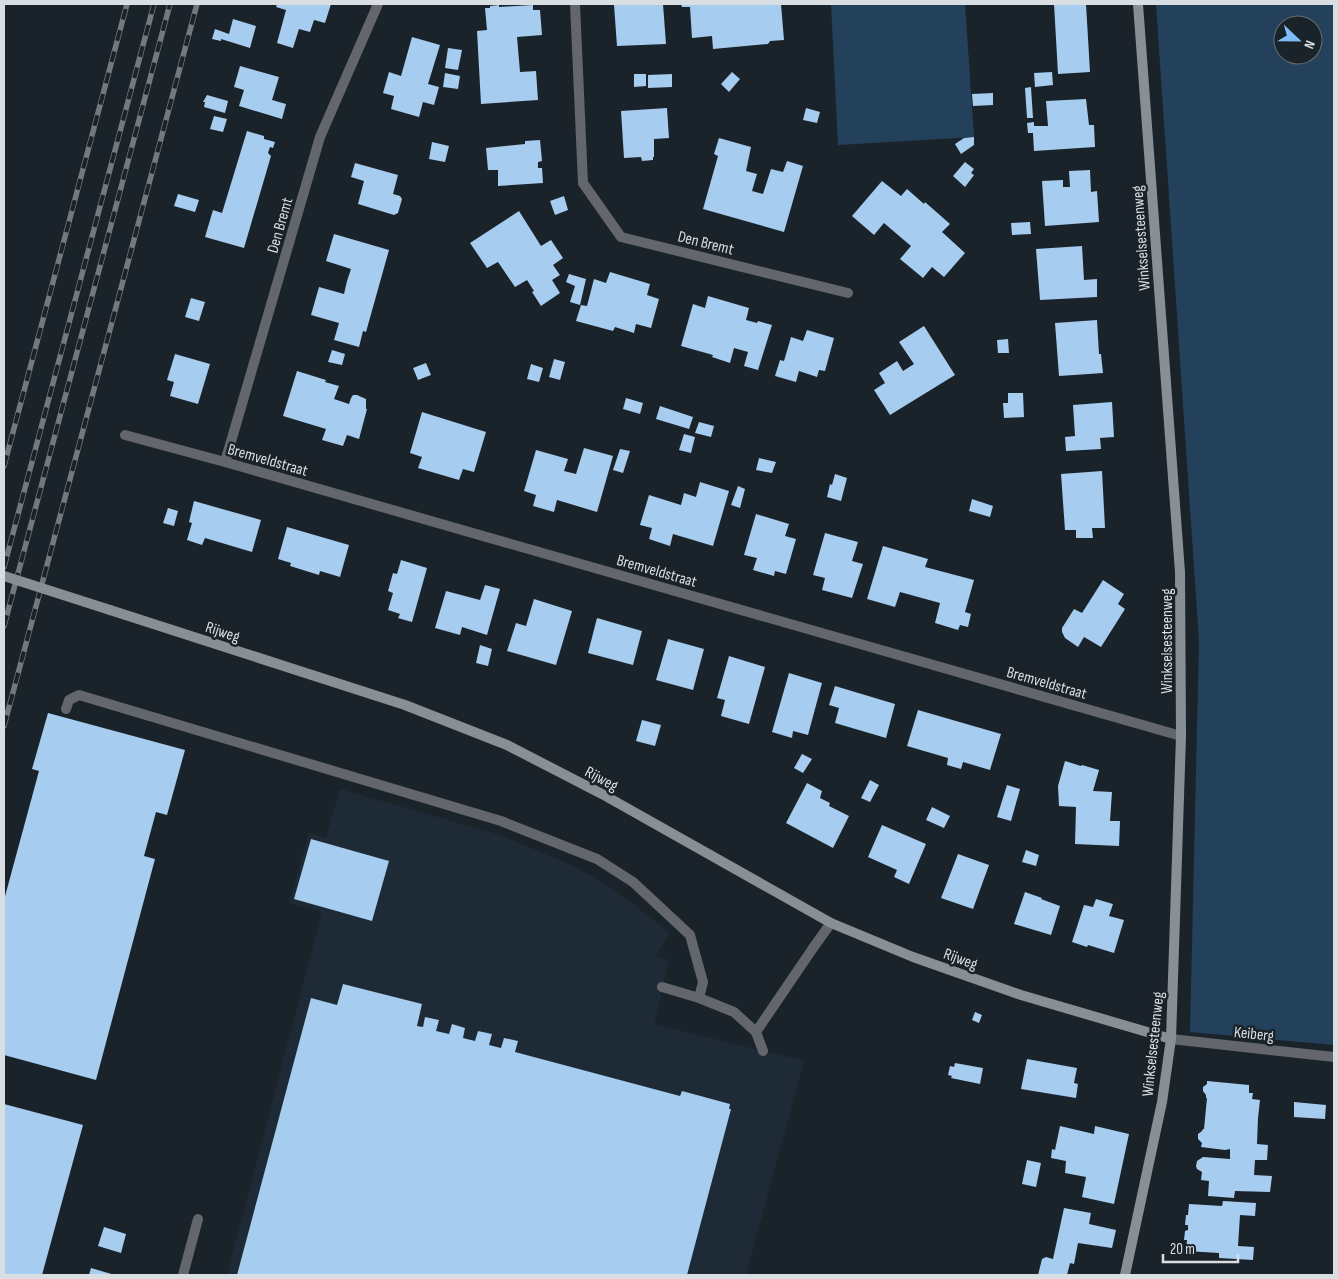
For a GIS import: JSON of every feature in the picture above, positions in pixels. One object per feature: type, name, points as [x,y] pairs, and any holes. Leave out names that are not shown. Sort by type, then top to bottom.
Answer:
[{"type":"street","name":"Den Bremt","points":[[225,462],[320,137],[378,4]]},
{"type":"street","name":"Den Bremt","points":[[575,4],[583,183],[620,237],[848,293]]},
{"type":"street","name":"Winkselsesteenweg","points":[[1125,1275],[1162,1102],[1171,1039],[1181,736],[1180,572],[1138,4]]},
{"type":"street","name":"Bremveldstraat","points":[[125,435],[1181,736]]},
{"type":"street","name":"Rijweg","points":[[4,576],[405,705],[507,745],[602,794],[830,923],[913,957],[1022,995],[1171,1039]]},
{"type":"street","points":[[66,708],[69,700],[79,695],[501,821],[597,859],[633,882],[690,935],[703,982],[699,998]]},
{"type":"street","points":[[756,1032],[830,923]]},
{"type":"street","points":[[662,987],[699,998],[734,1012],[756,1032],[763,1051]]},
{"type":"street","name":"Keiberg","points":[[1171,1039],[1334,1057]]},
{"type":"street","points":[[183,1275],[198,1219]]},
{"type":"shaded area","points":[[831,4],[965,4],[974,137],[838,145]]},
{"type":"shaded area","points":[[1156,4],[1334,4],[1334,1045],[1190,1032],[1199,641]]},
{"type":"shaded area","points":[[340,789],[500,835],[574,866],[615,890],[670,933],[656,956],[669,960],[654,1024],[804,1061],[746,1275],[227,1275],[322,912],[289,903],[309,833],[326,838]]},
{"type":"building","points":[[277,4],[331,4],[325,23],[314,20],[310,32],[299,29],[293,48],[277,43],[286,10],[276,7]]},
{"type":"building","points":[[663,4],[666,44],[617,46],[614,5]]},
{"type":"building","points":[[681,4],[781,4],[784,40],[770,41],[768,44],[713,49],[712,36],[692,38],[690,7],[682,7]]},
{"type":"building","points":[[1054,4],[1086,4],[1090,72],[1058,74]]},
{"type":"building","points":[[499,5],[499,7],[533,5],[533,10],[540,10],[542,35],[517,37],[520,72],[536,71],[538,100],[481,104],[477,31],[487,30],[485,8]]},
{"type":"building","points":[[233,19],[256,26],[250,48],[221,39],[221,41],[212,39],[215,29],[229,34]]},
{"type":"building","points":[[412,37],[440,45],[428,84],[439,87],[434,105],[423,102],[419,117],[391,109],[394,96],[383,93],[389,72],[401,76]]},
{"type":"building","points":[[448,48],[462,50],[458,70],[445,68]]},
{"type":"building","points":[[240,66],[279,77],[272,100],[286,104],[282,119],[239,106],[244,90],[234,87]]},
{"type":"building","points":[[732,72],[740,79],[729,92],[721,84]]},
{"type":"building","points":[[1052,72],[1053,85],[1035,87],[1034,73]]},
{"type":"building","points":[[445,73],[460,76],[458,89],[443,87]]},
{"type":"building","points":[[634,74],[646,74],[646,86],[634,87]]},
{"type":"building","points":[[672,74],[672,87],[648,88],[648,75]]},
{"type":"building","points":[[1031,87],[1033,118],[1027,118],[1025,88]]},
{"type":"building","points":[[993,93],[993,105],[973,106],[972,94]]},
{"type":"building","points":[[207,95],[228,101],[225,113],[204,107],[205,102],[203,102]]},
{"type":"building","points":[[1086,99],[1089,125],[1094,125],[1095,147],[1034,151],[1033,133],[1028,133],[1027,123],[1034,122],[1034,126],[1048,126],[1046,101]]},
{"type":"building","points":[[667,108],[669,138],[654,139],[653,160],[642,161],[641,157],[624,158],[621,111]]},
{"type":"building","points":[[806,108],[820,112],[817,123],[803,120]]},
{"type":"building","points":[[214,116],[227,119],[223,132],[210,129]]},
{"type":"building","points":[[247,131],[264,136],[264,139],[275,142],[273,148],[270,147],[268,153],[271,156],[244,248],[205,237],[213,210],[222,213]]},
{"type":"building","points":[[974,137],[974,145],[961,154],[955,144],[964,138]]},
{"type":"building","points":[[719,138],[751,147],[746,171],[757,174],[752,191],[763,194],[771,169],[783,172],[787,161],[803,166],[784,232],[703,209],[718,156],[714,154]]},
{"type":"building","points":[[540,140],[542,161],[538,162],[538,168],[542,168],[543,183],[498,186],[498,170],[488,170],[486,148],[525,144],[525,141]]},
{"type":"building","points":[[432,142],[449,146],[445,162],[429,159]]},
{"type":"building","points":[[965,162],[974,169],[971,173],[974,175],[965,187],[953,176]]},
{"type":"building","points":[[355,163],[398,175],[393,194],[400,196],[402,199],[398,213],[394,215],[358,204],[364,181],[351,177]]},
{"type":"building","points":[[1090,170],[1091,192],[1097,191],[1099,222],[1045,226],[1042,181],[1063,180],[1063,187],[1070,187],[1069,171]]},
{"type":"building","points":[[882,181],[901,196],[907,189],[950,224],[942,232],[965,253],[944,277],[932,267],[923,278],[900,259],[911,246],[884,223],[874,235],[852,216]]},
{"type":"building","points":[[178,194],[199,200],[195,212],[174,206]]},
{"type":"building","points":[[564,196],[568,210],[555,215],[550,201]]},
{"type":"building","points":[[519,211],[541,246],[551,240],[563,258],[553,265],[560,275],[552,280],[560,293],[541,306],[527,280],[515,287],[498,262],[487,268],[470,243]]},
{"type":"building","points":[[1030,222],[1031,234],[1012,235],[1011,223]]},
{"type":"building","points":[[334,234],[389,250],[366,332],[363,331],[359,347],[334,340],[339,323],[311,315],[319,287],[344,294],[351,269],[326,261]]},
{"type":"building","points":[[1082,246],[1084,280],[1097,279],[1097,297],[1040,300],[1036,249]]},
{"type":"building","points":[[610,272],[650,284],[647,295],[659,299],[651,328],[636,324],[634,333],[615,327],[613,331],[576,321],[581,305],[587,306],[594,279],[606,283]]},
{"type":"building","points":[[569,274],[586,279],[580,305],[570,302],[575,286],[566,282]]},
{"type":"building","points":[[708,296],[749,308],[746,320],[772,325],[758,370],[744,366],[748,352],[734,348],[730,363],[712,357],[713,355],[681,346],[693,304],[705,308]]},
{"type":"building","points":[[191,298],[205,302],[199,321],[185,317]]},
{"type":"building","points":[[1097,320],[1099,354],[1101,354],[1103,373],[1059,376],[1055,323]]},
{"type":"building","points":[[924,326],[955,375],[890,415],[874,390],[885,383],[879,373],[897,361],[903,371],[914,364],[899,342]]},
{"type":"building","points":[[807,330],[834,338],[825,371],[819,370],[817,377],[799,371],[796,382],[775,376],[780,360],[784,361],[791,337],[803,341]]},
{"type":"building","points":[[1008,339],[1009,353],[998,353],[997,340]]},
{"type":"building","points":[[332,350],[345,354],[342,365],[328,362]]},
{"type":"building","points":[[175,354],[210,364],[198,404],[170,396],[174,382],[167,380]]},
{"type":"building","points":[[554,359],[565,362],[560,380],[549,377]]},
{"type":"building","points":[[426,363],[431,375],[418,380],[413,368]]},
{"type":"building","points":[[531,364],[543,368],[539,382],[527,379]]},
{"type":"building","points":[[297,371],[339,386],[334,399],[349,404],[353,395],[366,399],[367,409],[359,439],[347,435],[343,446],[322,440],[326,429],[283,416]]},
{"type":"building","points":[[1008,393],[1023,393],[1024,417],[1004,418],[1003,403],[1008,403]]},
{"type":"building","points":[[626,398],[643,403],[640,414],[623,409]]},
{"type":"building","points":[[1112,402],[1114,437],[1100,438],[1101,449],[1066,451],[1065,437],[1075,436],[1073,405]]},
{"type":"building","points":[[660,406],[693,417],[689,429],[656,419]]},
{"type":"building","points":[[422,412],[486,432],[474,472],[463,469],[459,480],[418,468],[422,457],[410,453]]},
{"type":"building","points":[[699,422],[714,426],[711,437],[695,433]]},
{"type":"building","points":[[684,434],[695,437],[691,453],[679,450]]},
{"type":"building","points":[[584,448],[613,456],[597,512],[557,500],[554,512],[533,506],[536,495],[524,491],[536,450],[568,459],[564,471],[576,474]]},
{"type":"building","points":[[620,449],[630,451],[623,473],[613,470]]},
{"type":"building","points":[[759,458],[776,462],[772,473],[756,470]]},
{"type":"building","points":[[1102,471],[1105,528],[1092,528],[1093,538],[1076,538],[1076,530],[1065,530],[1061,474]]},
{"type":"building","points":[[835,474],[847,478],[841,501],[827,497]]},
{"type":"building","points":[[700,482],[729,491],[713,546],[673,534],[670,546],[649,539],[652,528],[640,525],[649,495],[681,505],[684,493],[696,497]]},
{"type":"building","points":[[738,486],[745,489],[740,508],[731,505]]},
{"type":"building","points":[[972,499],[993,506],[990,517],[969,511]]},
{"type":"building","points":[[194,501],[261,520],[252,552],[205,538],[202,545],[187,540],[192,523],[189,522]]},
{"type":"building","points":[[168,508],[178,511],[174,526],[163,523]]},
{"type":"building","points":[[756,514],[789,524],[785,536],[796,539],[786,574],[775,571],[774,576],[753,570],[757,558],[744,555]]},
{"type":"building","points":[[287,527],[349,545],[340,577],[320,571],[319,575],[290,566],[291,563],[278,559]]},
{"type":"building","points":[[825,533],[858,542],[852,561],[863,564],[852,598],[822,590],[825,578],[813,575]]},
{"type":"building","points":[[883,546],[928,559],[925,567],[974,580],[965,612],[971,614],[968,627],[960,625],[958,630],[935,623],[940,603],[900,592],[895,607],[867,599]]},
{"type":"building","points":[[401,560],[427,568],[412,622],[398,618],[400,614],[388,610],[393,593],[388,591],[393,573],[397,574]]},
{"type":"building","points":[[1103,580],[1124,594],[1118,604],[1125,609],[1101,647],[1084,637],[1078,647],[1065,638],[1062,628],[1074,609],[1082,613]]},
{"type":"building","points":[[485,585],[500,589],[487,635],[462,627],[460,635],[435,628],[446,591],[480,600]]},
{"type":"building","points":[[534,599],[572,611],[556,665],[507,651],[516,623],[526,626]]},
{"type":"building","points":[[597,618],[642,631],[633,665],[588,653]]},
{"type":"building","points":[[668,639],[704,649],[693,690],[656,680]]},
{"type":"building","points":[[480,645],[492,649],[488,666],[476,663]]},
{"type":"building","points":[[729,656],[765,667],[749,724],[721,716],[725,700],[717,698]]},
{"type":"building","points":[[789,673],[822,683],[808,735],[793,731],[792,738],[772,732]]},
{"type":"building","points":[[835,686],[895,704],[886,738],[835,723],[839,708],[829,705]]},
{"type":"building","points":[[918,710],[1001,734],[990,770],[963,762],[961,769],[947,765],[948,758],[907,746]]},
{"type":"building","points":[[48,713],[185,750],[167,815],[156,812],[144,856],[155,859],[96,1080],[4,1055],[4,900],[39,771],[32,769]]},
{"type":"building","points":[[642,720],[661,725],[655,746],[636,741]]},
{"type":"building","points":[[802,754],[812,759],[803,773],[794,768]]},
{"type":"building","points":[[1065,761],[1099,770],[1093,791],[1112,792],[1110,821],[1120,821],[1119,846],[1075,844],[1076,807],[1059,806],[1058,786]]},
{"type":"building","points":[[870,780],[879,785],[870,802],[861,798]]},
{"type":"building","points":[[807,783],[822,791],[820,798],[830,803],[829,806],[849,816],[833,848],[786,823]]},
{"type":"building","points":[[1007,785],[1020,789],[1011,821],[997,817]]},
{"type":"building","points":[[932,807],[950,816],[944,828],[926,820]]},
{"type":"building","points":[[882,825],[926,844],[909,884],[894,877],[897,870],[868,857]]},
{"type":"building","points":[[311,839],[389,861],[372,921],[294,899]]},
{"type":"building","points":[[1026,850],[1039,855],[1036,866],[1022,862]]},
{"type":"building","points":[[958,854],[989,865],[973,909],[941,898]]},
{"type":"building","points":[[1025,892],[1060,906],[1051,935],[1014,924]]},
{"type":"building","points":[[1096,899],[1113,904],[1109,916],[1124,920],[1114,953],[1072,942],[1084,905],[1093,907]]},
{"type":"building","points":[[343,984],[422,1004],[417,1026],[423,1027],[425,1017],[439,1020],[436,1031],[449,1034],[452,1024],[465,1028],[463,1038],[475,1041],[478,1031],[492,1034],[489,1045],[501,1048],[504,1038],[518,1041],[515,1052],[680,1096],[682,1091],[730,1104],[729,1109],[731,1109],[687,1275],[237,1275],[311,998],[337,1005]]},
{"type":"building","points":[[975,1012],[982,1015],[979,1023],[972,1020]]},
{"type":"building","points":[[1027,1059],[1077,1068],[1074,1083],[1078,1084],[1076,1098],[1021,1089]]},
{"type":"building","points":[[955,1063],[983,1068],[980,1084],[951,1078],[952,1076],[948,1075],[950,1066],[954,1067]]},
{"type":"building","points":[[1207,1081],[1249,1085],[1249,1093],[1253,1093],[1252,1099],[1260,1100],[1257,1144],[1268,1145],[1267,1160],[1255,1160],[1254,1175],[1272,1176],[1270,1192],[1235,1191],[1234,1198],[1208,1196],[1209,1181],[1201,1180],[1202,1172],[1197,1169],[1197,1161],[1203,1157],[1230,1159],[1230,1149],[1201,1147],[1202,1143],[1198,1139],[1198,1134],[1204,1129],[1207,1098],[1203,1087],[1207,1084]]},
{"type":"building","points":[[1294,1102],[1326,1105],[1325,1119],[1294,1117]]},
{"type":"building","points":[[4,1104],[83,1125],[42,1275],[4,1275]]},
{"type":"building","points":[[1060,1126],[1094,1134],[1095,1126],[1129,1134],[1114,1204],[1082,1197],[1086,1177],[1065,1173],[1066,1161],[1051,1158],[1052,1149],[1055,1150]]},
{"type":"building","points":[[1027,1160],[1041,1163],[1036,1187],[1022,1184]]},
{"type":"building","points":[[1223,1201],[1256,1203],[1255,1216],[1240,1215],[1238,1246],[1254,1247],[1253,1260],[1219,1258],[1219,1253],[1186,1251],[1187,1240],[1184,1240],[1185,1231],[1188,1230],[1188,1225],[1185,1225],[1189,1204],[1222,1206]]},
{"type":"building","points":[[1064,1208],[1091,1213],[1089,1224],[1116,1230],[1112,1248],[1078,1243],[1074,1264],[1070,1263],[1067,1275],[1038,1275],[1042,1259],[1046,1257],[1053,1259]]},
{"type":"building","points":[[104,1227],[126,1234],[121,1253],[98,1246]]},
{"type":"building","points":[[91,1268],[115,1275],[89,1275]]},
{"type":"railway","points":[[4,466],[127,4]]},
{"type":"railway","points":[[4,567],[154,4]]},
{"type":"railway","points":[[4,626],[170,4]]},
{"type":"railway","points":[[4,726],[197,4]]}]
